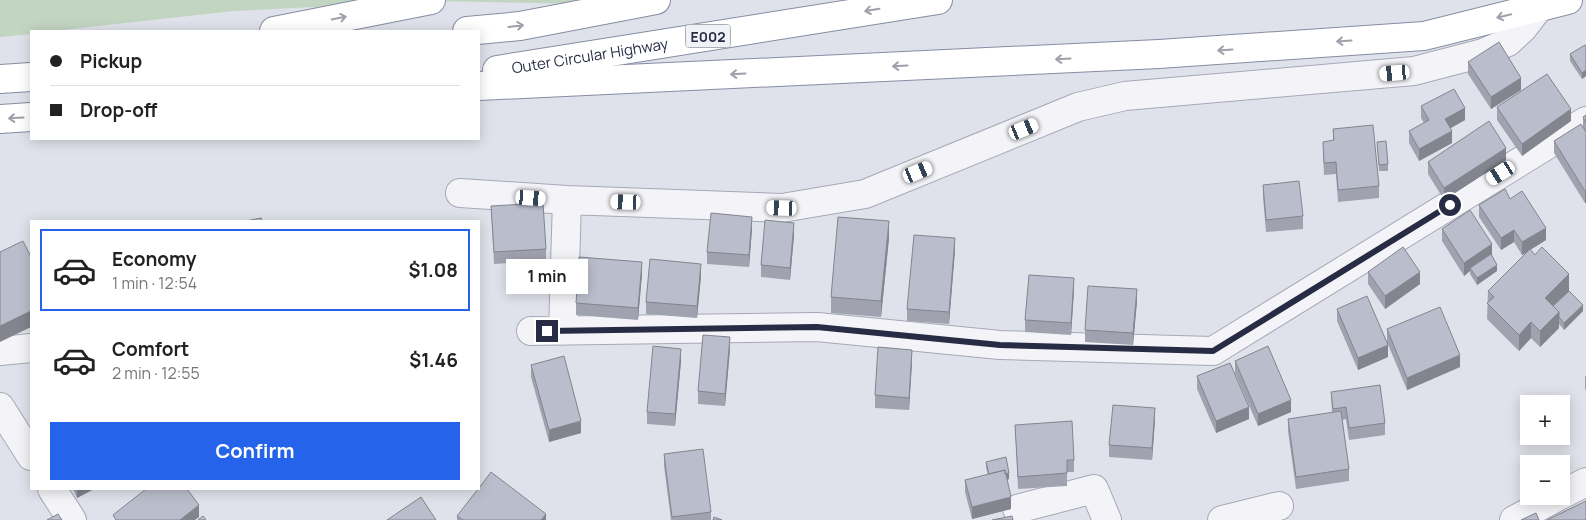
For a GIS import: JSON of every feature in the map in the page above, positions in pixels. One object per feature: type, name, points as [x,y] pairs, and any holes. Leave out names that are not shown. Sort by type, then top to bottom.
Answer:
[{"type":"highway","points":[[279,30],[431,0]]},
{"type":"highway","points":[[478,30],[520,26],[656,0]]},
{"type":"highway","name":"Outer Circular Highway","points":[[480,73],[938,0]]},
{"type":"highway","points":[[480,86],[1159,54],[1424,36],[1568,0]]},
{"type":"highway","points":[[0,79],[30,77]]},
{"type":"highway","points":[[0,119],[30,118]]},
{"type":"street","points":[[460,193],[567,200],[782,208],[865,194],[1078,107],[1125,96],[1414,71],[1483,53],[1508,42],[1524,28],[1540,6]]},
{"type":"street","points":[[531,331],[817,327],[1000,345],[1213,351],[1586,121]]},
{"type":"street","points":[[563,331],[567,200]]},
{"type":"street","points":[[0,351],[30,348]]},
{"type":"street","points":[[0,407],[30,454]]},
{"type":"street","points":[[1570,491],[1586,482]]},
{"type":"street","points":[[1017,509],[1094,489],[1107,520]]},
{"type":"street","points":[[53,490],[72,520]]},
{"type":"street","points":[[1514,520],[1543,505]]},
{"type":"street","points":[[1222,520],[1279,506]]},
{"type":"green space","points":[[0,0],[650,0],[632,5],[434,1],[234,11],[62,30],[30,30],[30,34],[0,37]]},
{"type":"building","points":[[1499,42],[1521,78],[1491,97],[1468,62]]},
{"type":"building","points":[[1585,45],[1586,70],[1582,73],[1570,54]]},
{"type":"building","points":[[1547,74],[1571,109],[1522,144],[1497,107]]},
{"type":"building","points":[[1454,89],[1465,108],[1445,119],[1452,131],[1419,149],[1409,131],[1429,120],[1421,106]]},
{"type":"building","points":[[1489,121],[1506,148],[1444,188],[1428,162]]},
{"type":"building","points":[[1581,124],[1586,132],[1586,191],[1554,141]]},
{"type":"building","points":[[1373,125],[1379,186],[1338,190],[1336,162],[1324,163],[1323,142],[1334,140],[1333,129]]},
{"type":"building","points":[[1386,141],[1388,164],[1379,165],[1377,142]]},
{"type":"building","points":[[1299,181],[1303,216],[1266,220],[1263,185]]},
{"type":"building","points":[[1505,189],[1510,199],[1522,191],[1546,228],[1522,242],[1514,230],[1501,238],[1479,205]]},
{"type":"building","points":[[543,203],[546,249],[494,252],[491,206]]},
{"type":"building","points":[[1470,210],[1492,244],[1464,263],[1442,229]]},
{"type":"building","points":[[711,213],[752,217],[749,255],[707,252]]},
{"type":"building","points":[[838,217],[889,221],[881,301],[831,297]]},
{"type":"building","points":[[765,220],[794,223],[790,268],[761,265]]},
{"type":"building","points":[[914,235],[955,238],[949,312],[907,309]]},
{"type":"building","points":[[23,241],[30,255],[30,311],[0,326],[0,252]]},
{"type":"building","points":[[1403,247],[1420,272],[1385,296],[1368,272]]},
{"type":"building","points":[[1542,247],[1569,274],[1545,298],[1559,312],[1540,331],[1531,322],[1519,335],[1487,303],[1494,297],[1488,291],[1530,249],[1535,255]]},
{"type":"building","points":[[1491,254],[1497,265],[1477,278],[1470,268]]},
{"type":"building","points":[[579,257],[642,262],[638,308],[576,303]]},
{"type":"building","points":[[650,259],[701,264],[697,306],[646,302]]},
{"type":"building","points":[[1029,275],[1074,278],[1071,323],[1025,320]]},
{"type":"building","points":[[1088,286],[1137,289],[1133,333],[1085,330]]},
{"type":"building","points":[[1569,291],[1583,305],[1564,323],[1559,317],[1559,312],[1553,306]]},
{"type":"building","points":[[1367,296],[1388,345],[1358,358],[1337,309]]},
{"type":"building","points":[[1440,307],[1460,355],[1407,378],[1387,329]]},
{"type":"building","points":[[703,335],[730,337],[725,394],[698,391]]},
{"type":"building","points":[[653,346],[681,349],[675,414],[647,412]]},
{"type":"building","points":[[1268,346],[1291,400],[1258,414],[1235,361]]},
{"type":"building","points":[[878,347],[912,350],[909,398],[875,395]]},
{"type":"building","points":[[564,356],[581,421],[549,430],[531,365]]},
{"type":"building","points":[[1230,363],[1249,407],[1216,421],[1197,376]]},
{"type":"building","points":[[1380,385],[1385,423],[1349,428],[1346,407],[1333,409],[1331,392]]},
{"type":"building","points":[[1113,405],[1155,408],[1152,448],[1109,445]]},
{"type":"building","points":[[1341,411],[1349,469],[1296,477],[1288,419]]},
{"type":"building","points":[[1072,421],[1074,460],[1067,460],[1067,473],[1018,477],[1015,425]]},
{"type":"building","points":[[703,449],[711,512],[672,517],[664,454]]},
{"type":"building","points":[[1006,457],[1009,473],[1005,474],[1005,470],[989,474],[986,462]]},
{"type":"building","points":[[1005,470],[1011,497],[972,507],[965,480]]},
{"type":"building","points":[[491,472],[546,514],[541,520],[463,520],[457,516],[477,490],[480,490],[480,487]]},
{"type":"building","points":[[145,490],[188,490],[199,505],[180,520],[116,520],[113,515]]},
{"type":"building","points":[[421,497],[436,520],[387,520]]},
{"type":"building","points":[[1586,501],[1586,520],[1547,520]]},
{"type":"building","points":[[1536,513],[1539,520],[1521,520]]},
{"type":"building","points":[[58,514],[62,520],[47,520]]},
{"type":"building","points":[[203,516],[206,520],[198,520]]},
{"type":"building","points":[[1012,516],[1013,520],[992,520]]},
{"type":"route","points":[[547,331],[817,327],[1000,345],[1213,351],[1450,205]]}]
